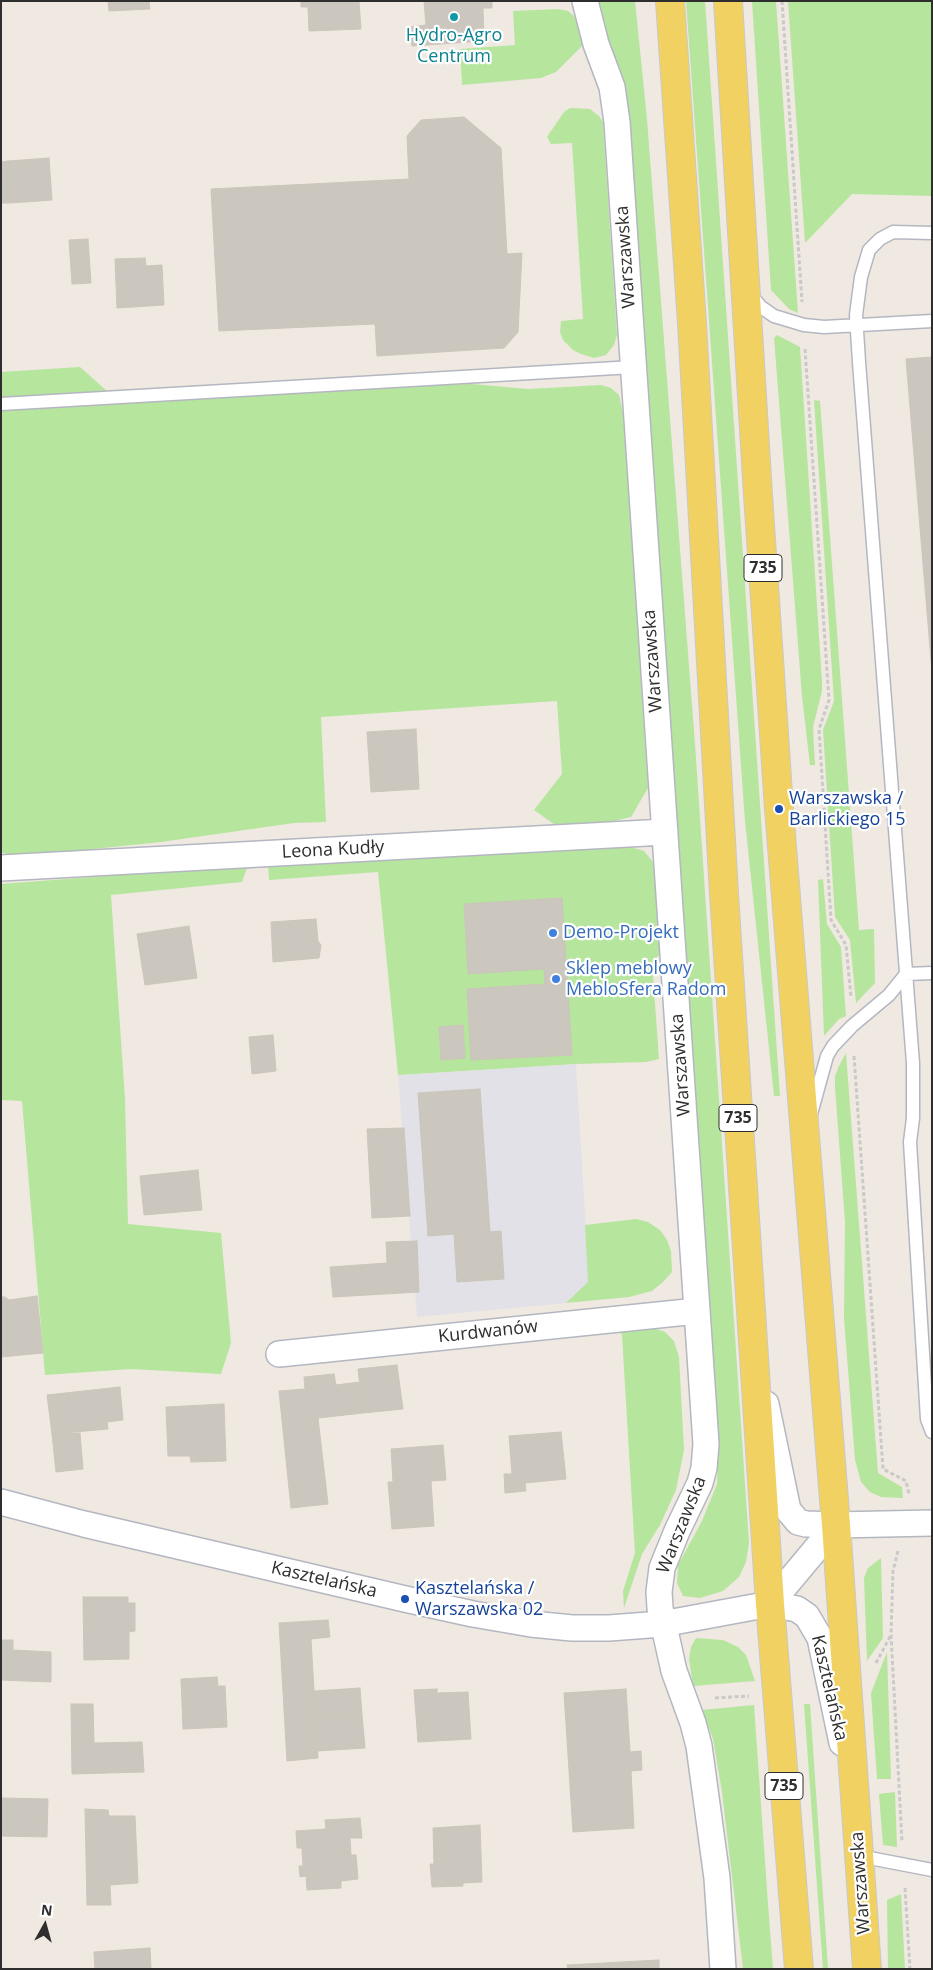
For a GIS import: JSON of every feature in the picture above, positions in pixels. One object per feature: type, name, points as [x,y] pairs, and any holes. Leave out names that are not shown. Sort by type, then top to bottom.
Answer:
[{"type":"main road","name":"735","points":[[670,1],[692,333],[723,884],[770,1604],[799,1969]]},
{"type":"main road","name":"Warszawska","points":[[728,1],[744,287],[778,800],[836,1525],[867,1969]]},
{"type":"street","name":"Warszawska","points":[[585,1],[589,22],[610,80],[615,102],[706,1456],[700,1484],[674,1537],[662,1568],[659,1592],[662,1624],[674,1671],[697,1734],[717,1878],[723,1969]]},
{"type":"street","name":"Leona Kudły","points":[[1,868],[665,832]]},
{"type":"street","name":"Kurdwanów","points":[[279,1354],[697,1311]]},
{"type":"street","points":[[753,1343],[788,1510],[798,1522],[836,1525],[932,1523]]},
{"type":"street","name":"Kasztelańska","points":[[1,1502],[84,1524],[473,1614],[531,1624],[572,1628],[662,1624],[770,1604],[797,1609],[807,1616],[820,1638],[855,1801]]},
{"type":"street","points":[[770,1604],[836,1525]]},
{"type":"lane","points":[[932,233],[893,232],[880,238],[869,250],[861,277],[856,315],[913,1063],[913,1118],[910,1142],[927,1419],[932,1432]]},
{"type":"lane","points":[[744,287],[761,307],[774,316],[804,325],[824,327],[857,326],[932,321]]},
{"type":"lane","points":[[1,404],[633,367]]},
{"type":"lane","points":[[806,1133],[827,1056],[833,1046],[852,1026],[889,995],[906,974],[932,973]]},
{"type":"lane","points":[[859,1856],[932,1870]]},
{"type":"path","points":[[782,1],[829,700],[819,729],[831,920],[846,945],[864,1169],[883,1469],[906,1481],[910,1500],[893,1571],[891,1634],[910,1969]]},
{"type":"path","points":[[685,1701],[755,1695]]},
{"type":"shaded area","points":[[576,1064],[589,1282],[566,1303],[417,1317],[398,1075]]},
{"type":"green space","points":[[597,1],[635,1],[647,119],[695,744],[749,1543],[746,1562],[739,1577],[723,1591],[700,1598],[683,1596],[677,1583],[678,1565],[702,1521],[717,1484],[718,1449],[707,1263],[672,746],[653,505],[606,39]]},
{"type":"green space","points":[[686,1],[705,1],[780,1096],[774,1096],[745,821]]},
{"type":"green space","points":[[752,1],[776,1],[798,313],[789,309],[771,290]]},
{"type":"green space","points":[[788,1],[932,1],[932,196],[852,194],[805,243]]},
{"type":"green space","points":[[558,9],[568,11],[574,16],[585,43],[556,72],[541,78],[462,85],[460,49],[515,45],[513,11]]},
{"type":"green space","points":[[570,108],[590,109],[603,122],[617,335],[614,345],[606,355],[594,358],[573,350],[563,340],[560,332],[561,321],[583,319],[572,143],[551,144],[547,137],[564,112]]},
{"type":"green space","points":[[777,335],[800,347],[822,682],[822,691],[813,727],[815,765],[810,765],[802,696],[774,338]]},
{"type":"green space","points":[[80,367],[107,391],[164,394],[356,385],[472,384],[528,389],[601,385],[611,388],[619,395],[623,413],[648,788],[631,817],[610,822],[555,825],[534,810],[562,774],[557,701],[321,717],[326,822],[294,823],[161,842],[46,854],[9,855],[1,852],[1,372]]},
{"type":"green space","points":[[814,400],[820,401],[859,930],[874,929],[875,983],[856,1003],[850,940],[835,917],[823,730],[834,701]]},
{"type":"green space","points":[[624,845],[644,851],[653,862],[657,885],[661,953],[652,963],[659,1059],[646,1062],[576,1064],[398,1075],[378,872],[269,880],[268,864]]},
{"type":"green space","points":[[248,865],[242,882],[111,895],[125,1099],[128,1224],[221,1233],[231,1343],[221,1374],[131,1369],[45,1375],[22,1101],[1,1100],[1,884]]},
{"type":"green space","points":[[823,879],[827,924],[841,947],[846,1016],[839,1019],[824,1036],[818,880]]},
{"type":"green space","points":[[846,1053],[878,1473],[902,1487],[903,1498],[881,1497],[870,1492],[861,1482],[855,1460],[844,1318],[845,1222],[835,1087],[835,1076]]},
{"type":"green space","points":[[636,1219],[648,1222],[660,1230],[667,1240],[671,1251],[672,1272],[652,1291],[629,1297],[566,1303],[588,1282],[585,1225]]},
{"type":"green space","points":[[645,1325],[665,1332],[674,1341],[679,1357],[684,1450],[676,1490],[660,1525],[642,1554],[624,1608],[623,1591],[635,1553],[622,1335],[616,1326]]},
{"type":"green space","points":[[881,1558],[883,1638],[867,1661],[864,1578],[868,1568]]},
{"type":"green space","points":[[696,1638],[723,1640],[738,1647],[746,1655],[755,1681],[693,1686],[689,1659],[691,1647]]},
{"type":"green space","points":[[887,1652],[891,1779],[877,1779],[871,1693]]},
{"type":"green space","points":[[804,1704],[810,1704],[828,1969],[823,1969]]},
{"type":"green space","points":[[754,1705],[773,1969],[743,1969],[722,1792],[713,1739],[702,1710]]},
{"type":"green space","points":[[895,1792],[897,1847],[883,1845],[879,1794]]},
{"type":"green space","points":[[901,1894],[905,1969],[888,1969],[887,1900]]},
{"type":"building","points":[[108,1],[149,1],[150,9],[109,11]]},
{"type":"building","points":[[301,1],[359,1],[361,29],[309,31],[308,7],[301,7]]},
{"type":"building","name":"Hydro-Agro Centrum","points":[[424,1],[492,1],[492,8],[483,8],[484,41],[412,46],[410,27],[426,25]]},
{"type":"building","points":[[464,117],[501,148],[507,254],[522,253],[518,332],[504,348],[377,356],[375,324],[219,331],[211,189],[409,179],[407,136],[421,120]]},
{"type":"building","points":[[49,158],[52,200],[11,203],[8,161]]},
{"type":"building","points":[[8,161],[11,203],[1,203],[1,162]]},
{"type":"building","points":[[88,239],[91,283],[72,284],[69,240]]},
{"type":"building","points":[[145,258],[146,266],[162,265],[164,305],[117,308],[115,259]]},
{"type":"building","points":[[932,357],[932,672],[906,359]]},
{"type":"building","points":[[416,729],[419,789],[371,792],[367,732]]},
{"type":"building","name":"Sklep meblowy MebloSfera Radom","points":[[562,898],[572,1055],[471,1060],[467,989],[545,984],[544,969],[468,974],[464,904]]},
{"type":"building","points":[[316,919],[318,941],[321,945],[319,958],[273,962],[271,922]]},
{"type":"building","points":[[189,926],[197,978],[145,985],[137,934]]},
{"type":"building","points":[[463,1025],[465,1058],[441,1060],[439,1027]]},
{"type":"building","points":[[273,1035],[276,1071],[252,1074],[249,1037]]},
{"type":"building","points":[[480,1089],[490,1232],[501,1231],[504,1279],[457,1282],[454,1234],[428,1236],[418,1093]]},
{"type":"building","points":[[404,1128],[410,1216],[372,1218],[367,1129]]},
{"type":"building","points":[[198,1170],[202,1210],[144,1215],[140,1176]]},
{"type":"building","points":[[417,1241],[419,1292],[333,1297],[330,1267],[387,1263],[386,1242]]},
{"type":"building","points":[[37,1296],[43,1353],[1,1357],[1,1297],[9,1300]]},
{"type":"building","points":[[397,1365],[403,1409],[363,1413],[358,1369]]},
{"type":"building","points":[[334,1374],[336,1385],[360,1382],[363,1413],[318,1418],[328,1504],[291,1508],[279,1391],[305,1389],[304,1377]]},
{"type":"building","points":[[120,1387],[123,1420],[107,1422],[108,1429],[52,1434],[47,1395]]},
{"type":"building","points":[[224,1404],[226,1461],[191,1462],[190,1456],[168,1456],[166,1407]]},
{"type":"building","points":[[561,1432],[566,1479],[525,1483],[526,1491],[505,1493],[504,1474],[512,1474],[509,1436]]},
{"type":"building","points":[[80,1433],[83,1469],[56,1472],[52,1434]]},
{"type":"building","points":[[443,1445],[446,1480],[431,1481],[434,1526],[392,1529],[388,1482],[393,1482],[391,1449]]},
{"type":"building","points":[[83,1597],[128,1597],[128,1603],[135,1603],[135,1631],[129,1632],[129,1659],[84,1660]]},
{"type":"building","points":[[328,1620],[330,1637],[311,1639],[318,1758],[287,1761],[279,1623]]},
{"type":"building","points":[[1,1640],[13,1640],[13,1650],[51,1652],[51,1682],[1,1680]]},
{"type":"building","points":[[217,1677],[218,1686],[225,1686],[227,1727],[183,1729],[181,1679]]},
{"type":"building","points":[[360,1688],[362,1715],[315,1718],[314,1691]]},
{"type":"building","points":[[437,1689],[437,1693],[468,1692],[471,1739],[418,1742],[414,1690]]},
{"type":"building","points":[[626,1689],[630,1752],[641,1751],[642,1770],[631,1771],[634,1828],[573,1832],[564,1693]]},
{"type":"building","points":[[71,1704],[93,1704],[94,1743],[142,1742],[144,1772],[72,1774]]},
{"type":"building","points":[[362,1715],[365,1748],[317,1751],[315,1718]]},
{"type":"building","points":[[1,1798],[48,1799],[47,1837],[1,1836]]},
{"type":"building","points":[[85,1809],[108,1810],[109,1816],[135,1816],[138,1883],[110,1885],[111,1905],[87,1905]]},
{"type":"building","points":[[360,1818],[362,1838],[350,1838],[351,1855],[356,1855],[358,1879],[341,1881],[341,1888],[307,1890],[306,1876],[300,1877],[299,1866],[303,1866],[302,1848],[297,1848],[296,1831],[326,1829],[325,1820]]},
{"type":"building","points":[[480,1825],[482,1882],[463,1883],[463,1886],[432,1887],[430,1864],[434,1864],[433,1828]]},
{"type":"building","points":[[150,1948],[151,1969],[95,1969],[94,1952]]},
{"type":"building","points":[[659,1960],[659,1969],[568,1969],[567,1965]]},
{"type":"place","name":"Hydro-Agro Centrum","points":[[454,17]]},
{"type":"place","name":"Warszawska / Barlickiego 15","points":[[779,809]]},
{"type":"place","name":"Demo-Projekt","points":[[553,933]]},
{"type":"place","name":"Sklep meblowy MebloSfera Radom","points":[[556,979]]},
{"type":"place","name":"Kasztelańska / Warszawska 02","points":[[405,1599]]}]
